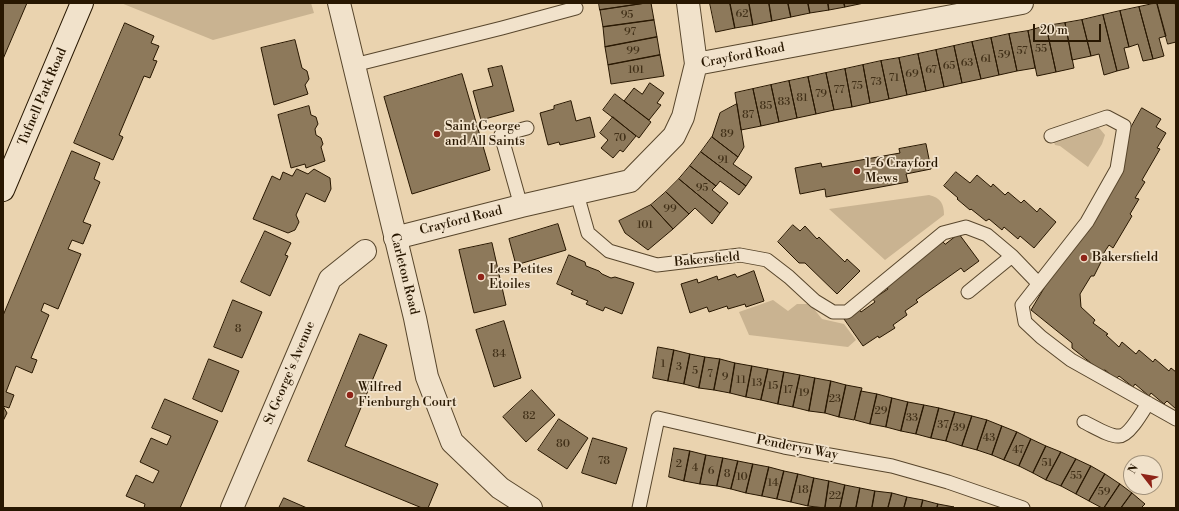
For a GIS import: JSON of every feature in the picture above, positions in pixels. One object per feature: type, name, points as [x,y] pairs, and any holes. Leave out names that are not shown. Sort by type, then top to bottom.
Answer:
[{"type":"street","name":"Tufnell Park Road","points":[[3,190],[82,3]]},
{"type":"street","name":"Carleton Road","points":[[339,3],[427,377],[452,442],[500,488],[531,508]]},
{"type":"street","points":[[688,3],[696,64]]},
{"type":"street","name":"Crayford Road","points":[[395,238],[521,206],[630,181],[674,136],[683,116],[696,64],[1022,3]]},
{"type":"street","name":"St George's Avenue","points":[[232,508],[330,279],[365,251]]},
{"type":"lane","points":[[354,65],[576,8]]},
{"type":"lane","points":[[1051,136],[1107,117],[1124,126],[1117,169],[1087,222],[1022,305],[1025,322],[1041,337],[1071,360],[1176,419]]},
{"type":"lane","points":[[521,206],[501,135],[527,128]]},
{"type":"lane","name":"Bakersfield","points":[[576,194],[588,233],[609,251],[657,264],[740,255],[767,260],[815,300],[833,312],[847,312],[943,233],[966,227],[987,235],[1012,256],[1038,283]]},
{"type":"lane","points":[[968,292],[1012,256]]},
{"type":"lane","points":[[1084,422],[1110,434],[1120,436],[1127,433],[1148,403]]},
{"type":"lane","name":"Penderyn Way","points":[[639,508],[658,418],[784,447],[892,466],[948,482],[1023,508]]},
{"type":"shaded area","points":[[121,3],[311,3],[314,13],[213,40]]},
{"type":"shaded area","points":[[1096,126],[1105,135],[1102,144],[1088,167],[1060,146],[1055,145],[1053,139]]},
{"type":"shaded area","points":[[929,195],[941,202],[944,215],[885,260],[829,209]]},
{"type":"shaded area","points":[[773,300],[788,311],[797,304],[810,304],[822,319],[844,324],[856,340],[848,347],[749,335],[739,312]]},
{"type":"building","points":[[3,3],[27,3],[3,59]]},
{"type":"building","points":[[599,3],[646,3],[600,10]]},
{"type":"building","points":[[651,3],[654,20],[603,27],[600,10]]},
{"type":"building","points":[[710,3],[730,3],[735,28],[716,32]]},
{"type":"building","points":[[730,3],[749,3],[753,25],[735,28]]},
{"type":"building","points":[[749,3],[769,3],[772,21],[753,25]]},
{"type":"building","points":[[769,3],[788,3],[791,17],[772,21]]},
{"type":"building","points":[[788,3],[808,3],[810,13],[791,17]]},
{"type":"building","points":[[808,3],[828,3],[829,10],[810,13]]},
{"type":"building","points":[[828,3],[844,3],[845,7],[829,10]]},
{"type":"building","points":[[844,3],[864,3],[845,7]]},
{"type":"building","points":[[1157,3],[1175,3],[1176,42],[1168,44]]},
{"type":"building","points":[[1157,3],[1166,36],[1159,38],[1164,56],[1153,59],[1139,7]]},
{"type":"building","points":[[1139,7],[1153,59],[1143,61],[1138,44],[1129,47],[1120,11]]},
{"type":"building","points":[[1120,11],[1129,47],[1124,48],[1129,68],[1117,71],[1103,15]]},
{"type":"building","points":[[1103,15],[1117,71],[1104,75],[1099,54],[1091,56],[1082,20]]},
{"type":"building","points":[[654,20],[657,37],[605,47],[603,27]]},
{"type":"building","points":[[1082,20],[1091,56],[1072,60],[1065,23]]},
{"type":"building","points":[[125,23],[154,36],[151,43],[159,46],[153,60],[157,61],[150,78],[144,76],[119,135],[123,137],[113,160],[74,143]]},
{"type":"building","points":[[1065,23],[1074,68],[1056,72],[1046,26]]},
{"type":"building","points":[[1046,26],[1056,72],[1037,76],[1028,31]]},
{"type":"building","points":[[1028,31],[1035,68],[1017,71],[1009,34]]},
{"type":"building","points":[[1009,34],[1017,71],[999,75],[991,38]]},
{"type":"building","points":[[657,37],[660,55],[608,65],[605,47]]},
{"type":"building","points":[[991,38],[999,75],[981,79],[972,42]]},
{"type":"building","points":[[295,40],[302,68],[307,71],[309,79],[305,85],[308,94],[274,105],[261,48]]},
{"type":"building","points":[[972,42],[981,79],[962,83],[954,46]]},
{"type":"building","points":[[954,46],[962,83],[944,87],[936,50]]},
{"type":"building","points":[[936,50],[944,87],[926,91],[918,54]]},
{"type":"building","points":[[918,54],[926,91],[907,95],[899,58]]},
{"type":"building","points":[[660,55],[664,76],[611,84],[608,65]]},
{"type":"building","points":[[899,58],[907,95],[889,99],[881,61]]},
{"type":"building","points":[[881,61],[889,99],[870,103],[863,65]]},
{"type":"building","points":[[863,65],[870,103],[852,107],[845,69]]},
{"type":"building","points":[[502,66],[514,111],[481,120],[473,91],[493,86],[488,69]]},
{"type":"building","points":[[845,69],[852,107],[834,110],[826,73]]},
{"type":"building","points":[[826,73],[834,110],[816,114],[808,77]]},
{"type":"building","name":"Saint George and All Saints","points":[[462,74],[490,170],[412,194],[384,97]]},
{"type":"building","points":[[808,77],[816,114],[797,118],[789,81]]},
{"type":"building","points":[[789,81],[797,118],[779,122],[771,85]]},
{"type":"building","points":[[650,83],[664,93],[657,103],[661,105],[649,120],[624,101],[634,88],[642,94]]},
{"type":"building","points":[[771,85],[779,122],[761,126],[753,89]]},
{"type":"building","points":[[753,89],[761,126],[741,130],[735,93]]},
{"type":"building","points":[[615,94],[651,122],[639,138],[603,110]]},
{"type":"building","points":[[571,101],[576,121],[590,117],[595,137],[560,145],[559,142],[548,145],[540,113],[554,109],[554,106]]},
{"type":"building","points":[[737,104],[744,147],[738,157],[712,137],[720,113]]},
{"type":"building","points":[[309,106],[311,115],[316,117],[318,124],[315,129],[316,135],[321,138],[323,144],[321,147],[325,161],[306,168],[305,164],[291,168],[278,115]]},
{"type":"building","name":"Bakersfield","points":[[1142,108],[1161,119],[1156,127],[1166,133],[1157,148],[1160,149],[1142,180],[1145,182],[1135,198],[1139,199],[1130,214],[1132,216],[1113,248],[1109,245],[1100,259],[1102,260],[1094,276],[1091,276],[1080,294],[1081,307],[1095,320],[1093,323],[1108,334],[1106,335],[1119,347],[1122,342],[1136,354],[1139,350],[1153,362],[1155,359],[1169,371],[1171,368],[1176,372],[1176,409],[1167,401],[1164,404],[1151,393],[1149,396],[1135,384],[1133,387],[1119,376],[1116,379],[1105,370],[1101,371],[1072,348],[1072,343],[1031,310],[1062,258],[1066,259],[1084,228],[1113,165],[1129,137],[1128,133]]},
{"type":"building","points":[[613,117],[636,136],[623,152],[620,150],[613,158],[601,148],[608,140],[600,133]]},
{"type":"building","points":[[712,137],[738,157],[733,164],[752,177],[746,186],[701,152]]},
{"type":"building","name":"1-6 Crayford Mews","points":[[926,144],[931,169],[906,174],[908,182],[826,197],[825,189],[800,194],[795,168],[821,163],[822,167],[900,153],[899,149]]},
{"type":"building","points":[[72,151],[100,163],[94,179],[100,182],[83,222],[91,225],[83,244],[72,240],[68,249],[81,254],[58,309],[44,303],[41,311],[49,315],[31,358],[37,360],[32,373],[16,366],[6,392],[14,395],[9,408],[3,406],[3,316]]},
{"type":"building","points":[[701,152],[746,186],[739,195],[720,181],[716,186],[690,166]]},
{"type":"building","points":[[690,166],[716,186],[712,190],[728,203],[720,213],[679,179]]},
{"type":"building","points":[[297,169],[308,174],[314,169],[330,178],[331,189],[325,202],[306,193],[296,215],[299,222],[295,230],[288,233],[253,219],[272,176],[280,180],[283,172],[292,176]]},
{"type":"building","points":[[956,172],[970,183],[977,175],[991,187],[993,184],[1005,195],[1008,192],[1021,203],[1024,200],[1037,212],[1040,208],[1056,222],[1034,248],[1020,236],[1018,239],[1004,227],[1002,230],[989,219],[986,221],[957,199],[958,198],[944,186]]},
{"type":"building","points":[[679,179],[720,213],[712,224],[695,208],[689,214],[666,192]]},
{"type":"building","points":[[666,192],[689,214],[673,229],[651,205]]},
{"type":"building","points":[[651,205],[673,229],[648,250],[625,233],[619,221]]},
{"type":"building","points":[[558,224],[566,250],[516,265],[509,239]]},
{"type":"building","points":[[793,225],[800,231],[805,226],[817,239],[819,237],[845,262],[847,259],[860,271],[837,294],[805,263],[799,263],[778,242]]},
{"type":"building","points":[[265,231],[291,243],[285,255],[288,256],[270,296],[241,282]]},
{"type":"building","points":[[959,234],[979,261],[964,272],[961,268],[916,300],[918,302],[905,311],[907,315],[893,325],[895,328],[879,338],[878,336],[863,346],[844,319],[859,309],[861,312],[875,302],[873,299],[888,289],[886,286],[915,265],[914,262],[943,242],[945,244]]},
{"type":"building","name":"Les Petites Etoiles","points":[[492,243],[506,305],[474,313],[459,250]]},
{"type":"building","points":[[569,255],[585,262],[586,266],[611,278],[615,277],[634,283],[622,314],[605,307],[603,311],[586,304],[588,301],[571,294],[573,291],[557,284]]},
{"type":"building","points":[[754,271],[764,301],[746,307],[745,304],[728,309],[727,306],[709,312],[707,307],[690,313],[681,284],[697,279],[698,283],[717,276],[718,280],[735,274],[737,277]]},
{"type":"building","points":[[233,300],[262,312],[242,358],[214,347]]},
{"type":"building","points":[[504,321],[521,378],[494,387],[476,330]]},
{"type":"building","name":"Wilfred Fienburgh Court","points":[[360,334],[387,345],[345,446],[438,484],[428,508],[422,508],[308,461]]},
{"type":"building","points":[[658,347],[674,350],[668,381],[653,378]]},
{"type":"building","points":[[674,350],[690,354],[684,384],[668,381]]},
{"type":"building","points":[[690,354],[705,357],[699,388],[684,384]]},
{"type":"building","points":[[705,357],[720,359],[714,390],[699,388]]},
{"type":"building","points":[[209,359],[239,371],[222,412],[193,399]]},
{"type":"building","points":[[720,359],[735,363],[730,393],[714,390]]},
{"type":"building","points":[[735,363],[752,366],[746,397],[730,393]]},
{"type":"building","points":[[752,366],[768,369],[761,400],[746,397]]},
{"type":"building","points":[[768,369],[784,372],[778,404],[761,400]]},
{"type":"building","points":[[784,372],[800,375],[793,407],[778,404]]},
{"type":"building","points":[[800,375],[815,378],[809,411],[793,407]]},
{"type":"building","points":[[815,378],[831,381],[825,413],[809,411]]},
{"type":"building","points":[[831,381],[846,385],[839,417],[825,413]]},
{"type":"building","points":[[846,385],[862,388],[854,420],[839,417]]},
{"type":"building","points":[[532,390],[555,415],[526,442],[503,417]]},
{"type":"building","points":[[861,391],[877,394],[870,424],[855,420]]},
{"type":"building","points":[[877,394],[892,398],[886,427],[870,424]]},
{"type":"building","points":[[892,398],[908,402],[901,431],[886,427]]},
{"type":"building","points":[[165,399],[218,421],[180,508],[144,508],[145,504],[126,496],[136,475],[153,483],[159,471],[140,462],[151,438],[167,445],[171,436],[152,428]]},
{"type":"building","points":[[908,402],[924,405],[916,434],[901,431]]},
{"type":"building","points":[[924,405],[939,408],[931,438],[916,434]]},
{"type":"building","points":[[3,406],[7,413],[3,421]]},
{"type":"building","points":[[939,408],[955,412],[946,441],[931,438]]},
{"type":"building","points":[[955,412],[972,416],[962,446],[946,441]]},
{"type":"building","points":[[972,416],[987,420],[977,450],[962,446]]},
{"type":"building","points":[[559,419],[588,438],[567,469],[538,450]]},
{"type":"building","points":[[987,420],[1002,426],[992,455],[977,450]]},
{"type":"building","points":[[1002,426],[1017,432],[1004,460],[992,455]]},
{"type":"building","points":[[1017,432],[1031,439],[1019,466],[1004,460]]},
{"type":"building","points":[[593,438],[627,448],[616,484],[582,473]]},
{"type":"building","points":[[1031,439],[1046,446],[1033,473],[1019,466]]},
{"type":"building","points":[[1046,446],[1061,452],[1046,480],[1033,473]]},
{"type":"building","points":[[674,448],[690,451],[684,481],[669,477]]},
{"type":"building","points":[[690,451],[706,455],[700,484],[684,481]]},
{"type":"building","points":[[1061,452],[1076,459],[1061,486],[1046,480]]},
{"type":"building","points":[[706,455],[723,458],[717,486],[700,484]]},
{"type":"building","points":[[723,458],[738,461],[731,489],[717,486]]},
{"type":"building","points":[[1076,459],[1091,466],[1076,494],[1061,486]]},
{"type":"building","points":[[738,461],[753,464],[746,493],[731,489]]},
{"type":"building","points":[[753,464],[769,467],[762,496],[746,493]]},
{"type":"building","points":[[1091,466],[1105,474],[1089,501],[1076,494]]},
{"type":"building","points":[[769,467],[784,471],[777,499],[762,496]]},
{"type":"building","points":[[784,471],[798,474],[791,502],[777,499]]},
{"type":"building","points":[[798,474],[814,478],[808,506],[791,502]]},
{"type":"building","points":[[1105,474],[1120,484],[1104,508],[1102,508],[1089,501]]},
{"type":"building","points":[[814,478],[829,481],[825,508],[808,506]]},
{"type":"building","points":[[829,481],[845,485],[840,508],[825,508]]},
{"type":"building","points":[[1120,484],[1123,486],[1123,495],[1131,495],[1121,508],[1104,508]]},
{"type":"building","points":[[845,485],[860,488],[856,508],[840,508]]},
{"type":"building","points":[[860,488],[875,491],[872,508],[856,508]]},
{"type":"building","points":[[875,491],[892,493],[888,508],[872,508]]},
{"type":"building","points":[[892,493],[907,497],[904,508],[888,508]]},
{"type":"building","points":[[1131,495],[1134,495],[1145,504],[1141,508],[1121,508]]},
{"type":"building","points":[[907,497],[923,500],[921,508],[904,508]]},
{"type":"building","points":[[284,498],[307,508],[279,508]]},
{"type":"building","points":[[923,500],[938,504],[937,508],[921,508]]},
{"type":"building","points":[[938,504],[954,507],[937,508]]},
{"type":"place","name":"Saint George and All Saints","points":[[437,134]]},
{"type":"place","name":"1-6 Crayford Mews","points":[[857,171]]},
{"type":"place","name":"Bakersfield","points":[[1084,258]]},
{"type":"place","name":"Les Petites Etoiles","points":[[481,277]]},
{"type":"place","name":"Wilfred Fienburgh Court","points":[[350,395]]}]
